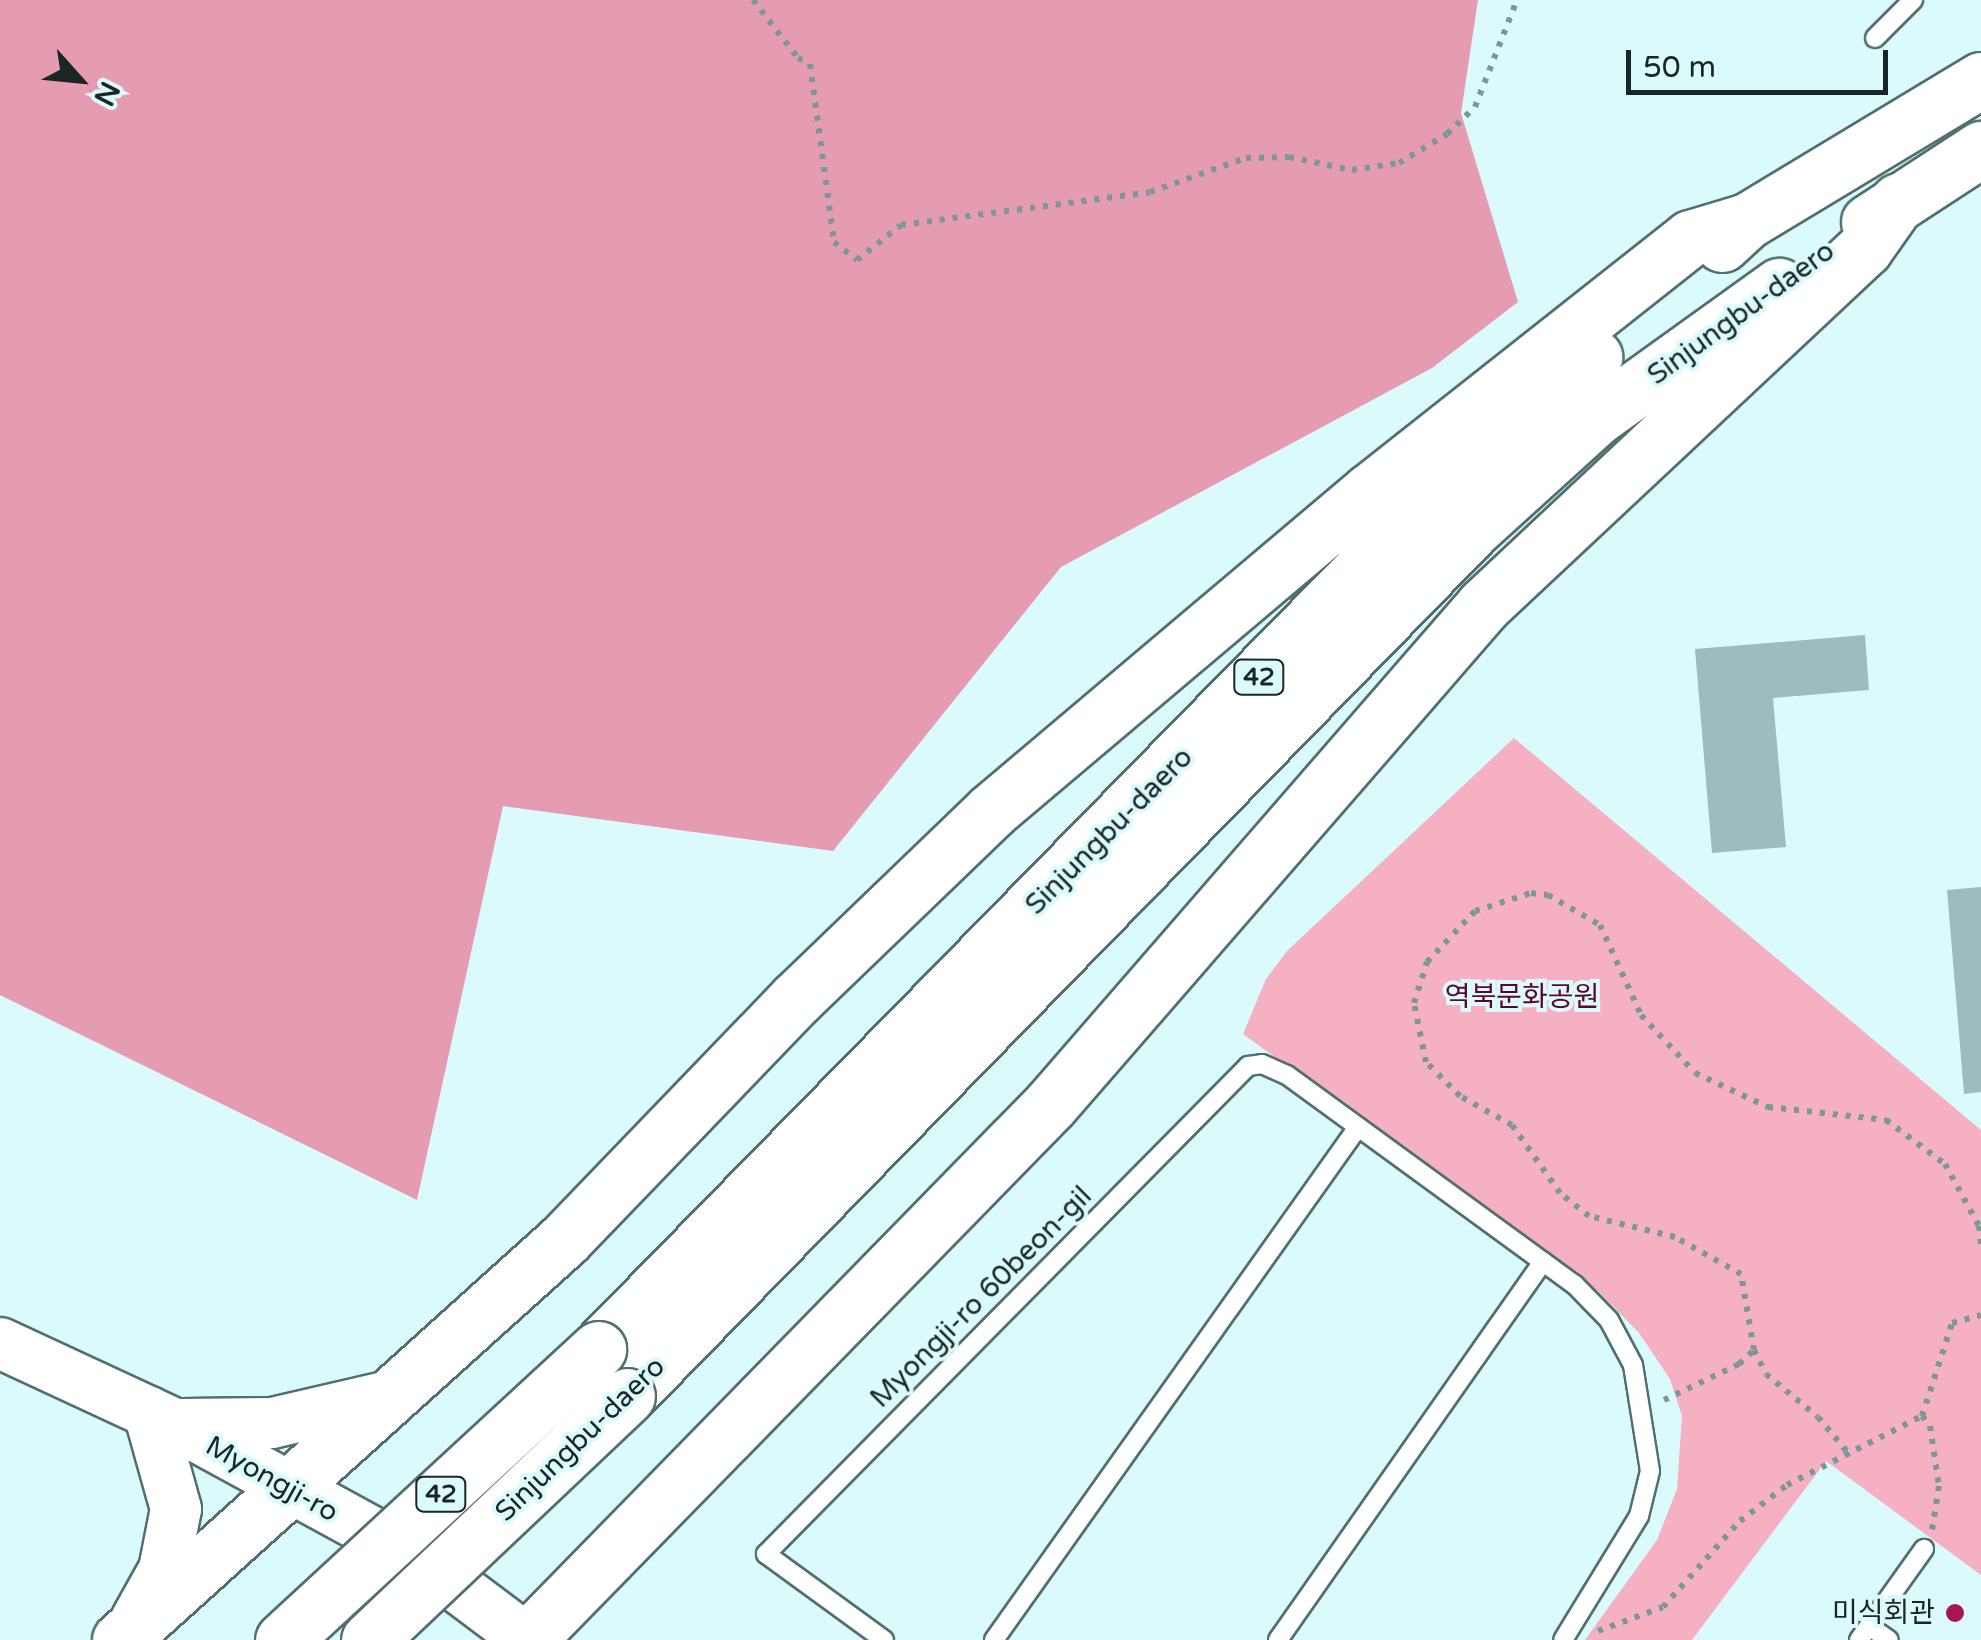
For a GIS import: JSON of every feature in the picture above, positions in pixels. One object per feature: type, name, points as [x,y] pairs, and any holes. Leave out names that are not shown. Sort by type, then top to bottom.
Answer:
[{"type":"highway","name":"Sinjungbu-daero","points":[[283,1640],[598,1349],[1401,529],[1748,221],[1981,80]]},
{"type":"highway","name":"Sinjungbu-daero","points":[[369,1640],[627,1396],[1114,890],[1471,531],[1598,416],[1898,201],[1981,149]]},
{"type":"highway","points":[[527,1640],[1050,1105],[1484,604],[1865,248],[1898,201]]},
{"type":"highway","points":[[125,1635],[564,1240],[798,998],[990,812],[1341,515],[1690,238],[1748,221]]},
{"type":"main road","name":"Myongji-ro","points":[[0,1342],[161,1418],[288,1492],[416,1556],[527,1640]]},
{"type":"main road","points":[[125,1635],[164,1570],[175,1526],[161,1418],[272,1424],[393,1396]]},
{"type":"lane","points":[[1874,38],[1913,0]]},
{"type":"lane","name":"Myongji-ro 60beon-gil","points":[[884,1640],[766,1554],[1248,1066],[1287,1075],[1543,1262],[1608,1320],[1633,1366],[1645,1410],[1650,1471],[1639,1516],[1563,1640]]},
{"type":"lane","points":[[994,1640],[1358,1127]]},
{"type":"lane","points":[[1278,1640],[1543,1262]]},
{"type":"lane","points":[[1888,1640],[1864,1633],[1924,1549]]},
{"type":"path","points":[[753,0],[798,58],[810,64],[834,242],[857,260],[901,225],[1150,192],[1246,158],[1289,157],[1352,170],[1400,162],[1447,134],[1475,107],[1517,0]]},
{"type":"path","points":[[1849,1454],[1818,1417],[1766,1374],[1754,1350],[1741,1274],[1675,1237],[1588,1216],[1560,1193],[1512,1125],[1460,1096],[1426,1062],[1414,1026],[1423,976],[1451,931],[1474,911],[1531,893],[1548,895],[1600,925],[1641,1015],[1695,1073],[1768,1107],[1886,1120],[1945,1164],[1979,1226],[1981,1244]]},
{"type":"path","points":[[1592,1633],[1663,1606],[1740,1521],[1788,1485],[1922,1416],[1952,1323],[1981,1315]]},
{"type":"path","points":[[1645,1410],[1739,1364],[1754,1350]]},
{"type":"path","points":[[1922,1416],[1930,1426],[1939,1486],[1924,1549]]},
{"type":"green space","name":"역북문화공원","points":[[1514,738],[1981,1130],[1981,1575],[1826,1461],[1692,1640],[1585,1640],[1657,1540],[1677,1489],[1682,1416],[1670,1379],[1639,1333],[1598,1291],[1243,1034],[1266,979],[1287,951]]},
{"type":"shaded area","points":[[0,0],[1478,0],[1461,113],[1518,302],[1432,368],[1061,567],[833,851],[503,806],[417,1200],[0,995]]},
{"type":"building","points":[[1865,635],[1869,690],[1773,698],[1786,847],[1712,853],[1695,649]]},
{"type":"building","points":[[1981,887],[1981,1092],[1964,1094],[1947,890]]},
{"type":"place","name":"미식회관","points":[[1955,1613]]}]
